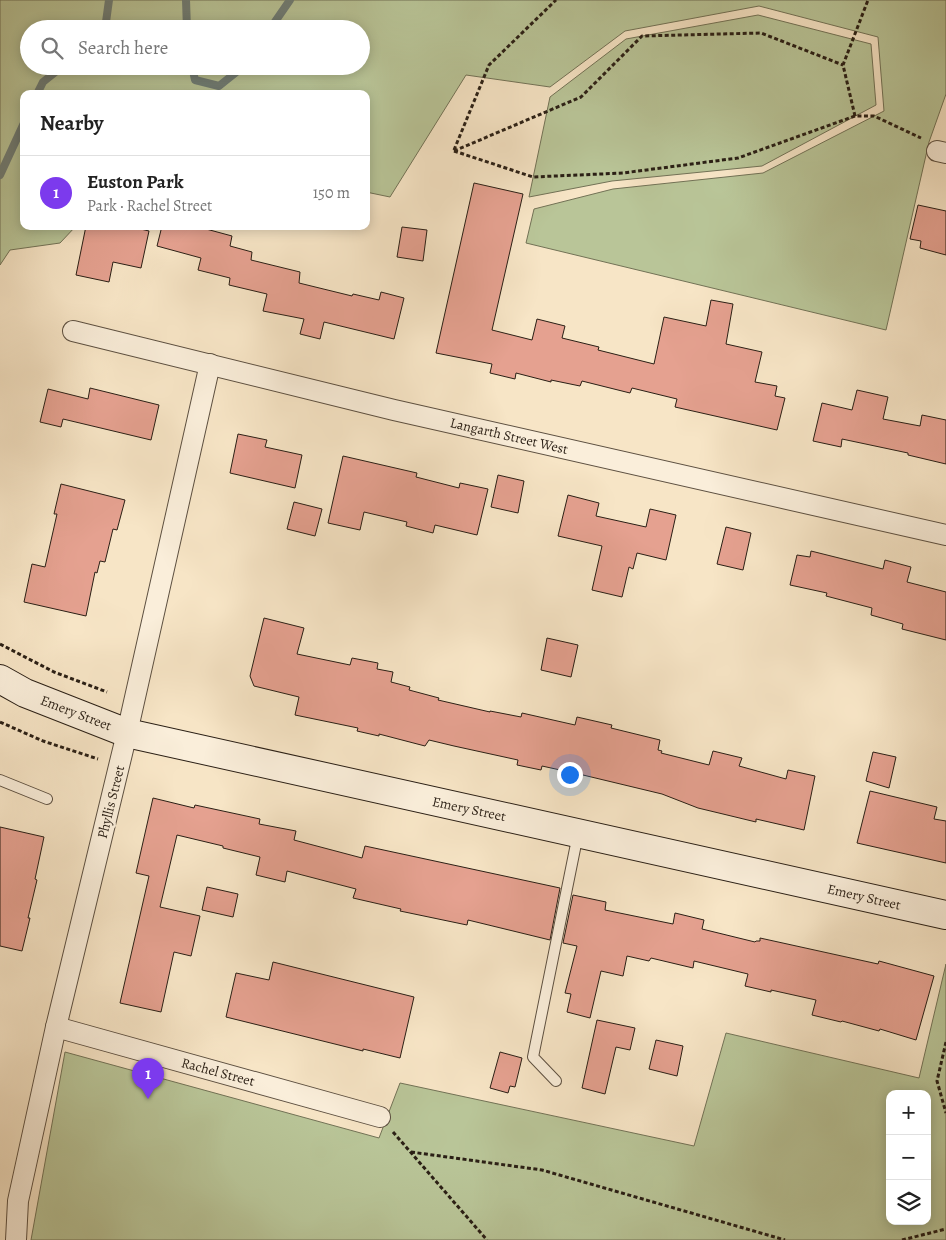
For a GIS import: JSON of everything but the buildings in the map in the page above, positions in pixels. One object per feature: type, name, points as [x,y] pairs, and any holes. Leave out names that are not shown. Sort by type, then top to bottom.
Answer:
[{"type":"street","name":"Langarth Street West","points":[[73,331],[394,410],[946,535]]},
{"type":"street","name":"Phyllis Street","points":[[16,1240],[18,1201],[56,1027],[128,733],[210,364]]},
{"type":"street","name":"Emery Street","points":[[0,679],[25,693],[128,733],[946,915]]},
{"type":"street","name":"Rachel Street","points":[[56,1027],[380,1117]]},
{"type":"lane","points":[[0,780],[47,799]]},
{"type":"lane","points":[[556,1081],[533,1057],[578,833]]},
{"type":"path","points":[[454,151],[489,65],[556,0]]},
{"type":"path","points":[[855,116],[843,65],[868,0]]},
{"type":"path","points":[[454,151],[581,97],[642,36],[761,33],[843,65]]},
{"type":"path","points":[[454,151],[533,178],[623,173],[738,158],[855,116],[874,116],[929,142],[941,152]]},
{"type":"path","points":[[0,644],[54,672],[107,692]]},
{"type":"path","points":[[0,722],[43,741],[99,759],[97,769]]},
{"type":"path","points":[[946,1042],[937,1081],[946,1113]]},
{"type":"path","points":[[380,1117],[487,1240]]},
{"type":"path","points":[[411,1152],[542,1170],[785,1240]]},
{"type":"path","points":[[902,1240],[946,1229]]},
{"type":"green space","points":[[0,0],[946,0],[946,94],[929,142],[886,330],[526,243],[534,209],[613,189],[763,173],[884,111],[878,37],[759,6],[625,31],[550,87],[466,75],[390,197],[370,193],[370,90],[20,90],[20,230],[72,230],[60,243],[10,250],[0,265]]},
{"type":"green space","points":[[758,15],[871,44],[876,105],[762,166],[612,181],[529,197],[550,97],[626,39]]},
{"type":"green space","points":[[946,964],[946,1240],[31,1240],[65,1052],[379,1138],[400,1083],[694,1146],[726,1033],[919,1078]]},
{"type":"waterway","points":[[106,20],[109,0]]},
{"type":"waterway","points":[[186,0],[187,20]]},
{"type":"waterway","points":[[276,20],[290,0]]},
{"type":"waterway","points":[[39,90],[43,82],[52,75]]},
{"type":"waterway","points":[[194,75],[195,80],[219,86],[233,75]]},
{"type":"waterway","points":[[0,175],[20,132]]},
{"type":"place","name":"Euston Park","points":[[148,1099]]}]
